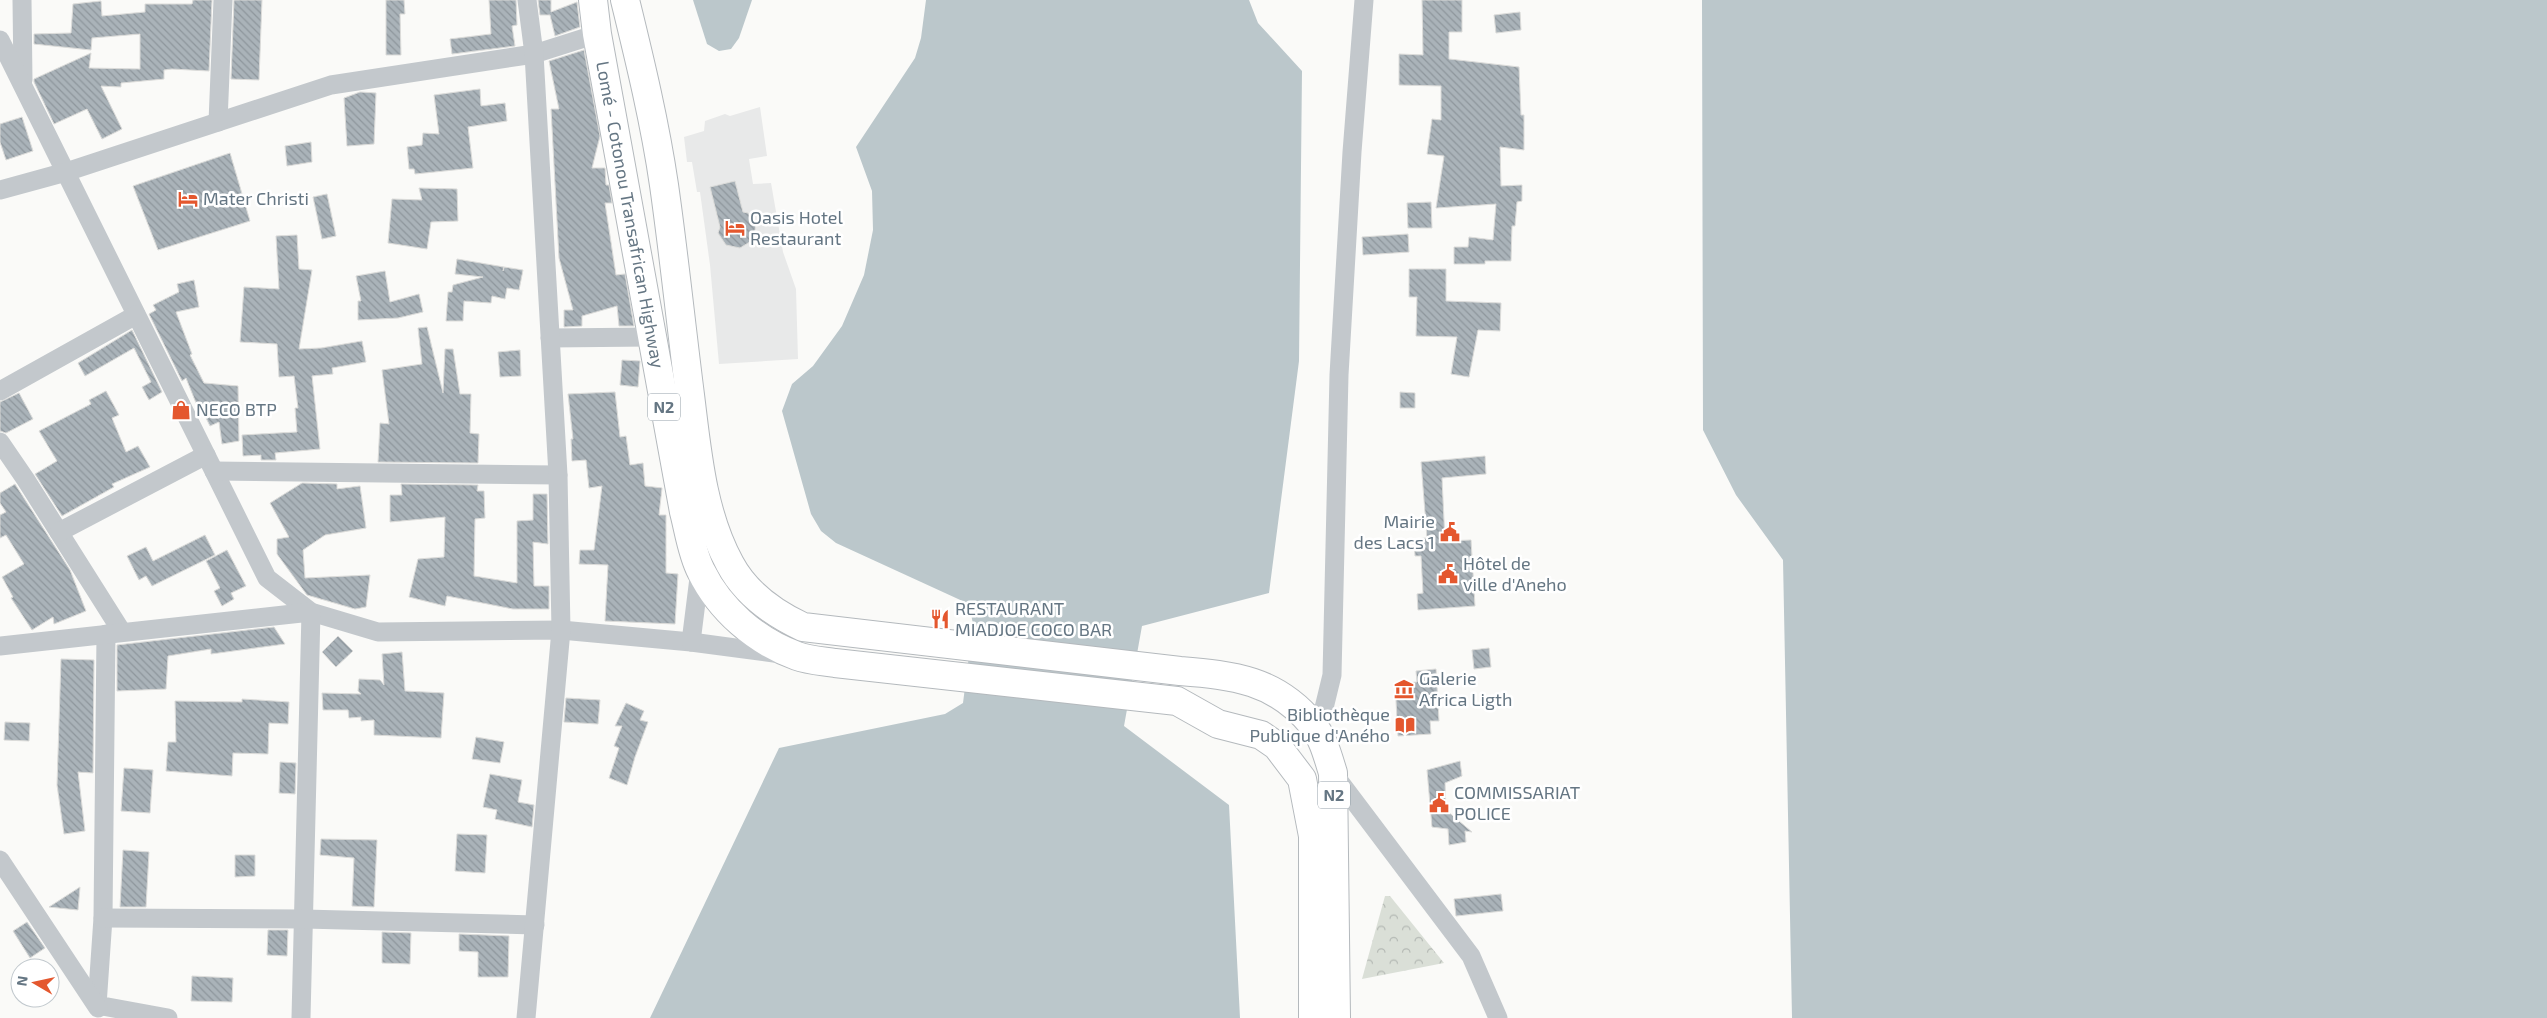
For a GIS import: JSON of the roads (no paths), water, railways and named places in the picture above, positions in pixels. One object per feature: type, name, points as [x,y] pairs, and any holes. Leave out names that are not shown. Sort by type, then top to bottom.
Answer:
[{"type":"highway","name":"Lomé - Cotonou Transafrican Highway","points":[[593,0],[597,34],[650,337],[684,512],[700,570],[715,594],[737,620],[761,639],[798,656],[834,663],[1177,701],[1218,724],[1261,735],[1277,746],[1302,779],[1313,836],[1313,1018]]},
{"type":"highway","name":"N2","points":[[626,0],[652,115],[664,185],[698,461],[719,540],[731,565],[752,594],[779,616],[803,627],[912,638],[1180,671],[1224,674],[1256,682],[1277,693],[1313,724],[1325,749],[1333,774],[1336,1018]]},
{"type":"street","points":[[22,0],[23,86]]},
{"type":"street","points":[[218,122],[223,0]]},
{"type":"street","points":[[526,1018],[560,630],[558,475],[534,54],[527,0]]},
{"type":"street","points":[[1313,724],[1324,708],[1332,675],[1339,376],[1352,152],[1364,0]]},
{"type":"street","points":[[0,190],[66,172],[331,85],[534,54],[597,34]]},
{"type":"street","points":[[0,40],[267,578],[311,612],[378,632],[560,630],[691,642],[798,656]]},
{"type":"street","points":[[0,391],[136,315]]},
{"type":"street","points":[[550,338],[650,337]]},
{"type":"street","points":[[0,442],[59,532],[114,633],[100,1011]]},
{"type":"street","points":[[59,532],[210,463],[558,475]]},
{"type":"street","points":[[691,642],[700,570]]},
{"type":"street","points":[[0,646],[311,612]]},
{"type":"street","points":[[301,1018],[311,612]]},
{"type":"street","points":[[1333,774],[1471,956],[1498,1018]]},
{"type":"street","points":[[0,860],[100,1011]]},
{"type":"street","points":[[102,918],[304,919],[535,925]]},
{"type":"street","points":[[100,1011],[168,1018]]},
{"type":"place","name":"Mater Christi","points":[[188,199]]},
{"type":"place","name":"Oasis Hotel Restaurant","points":[[735,228]]},
{"type":"place","name":"NECO BTP","points":[[181,410]]},
{"type":"place","name":"Mairie des Lacs 1","points":[[1450,532]]},
{"type":"place","name":"Hôtel de ville d'Aneho","points":[[1448,574]]},
{"type":"place","name":"RESTAURANT MIADJOE COCO BAR","points":[[940,619]]},
{"type":"place","name":"Galerie Africa Ligth","points":[[1404,689]]},
{"type":"place","name":"Bibliothèque Publique d'Aného","points":[[1405,725]]},
{"type":"place","name":"COMMISSARIAT POLICE","points":[[1439,803]]}]
